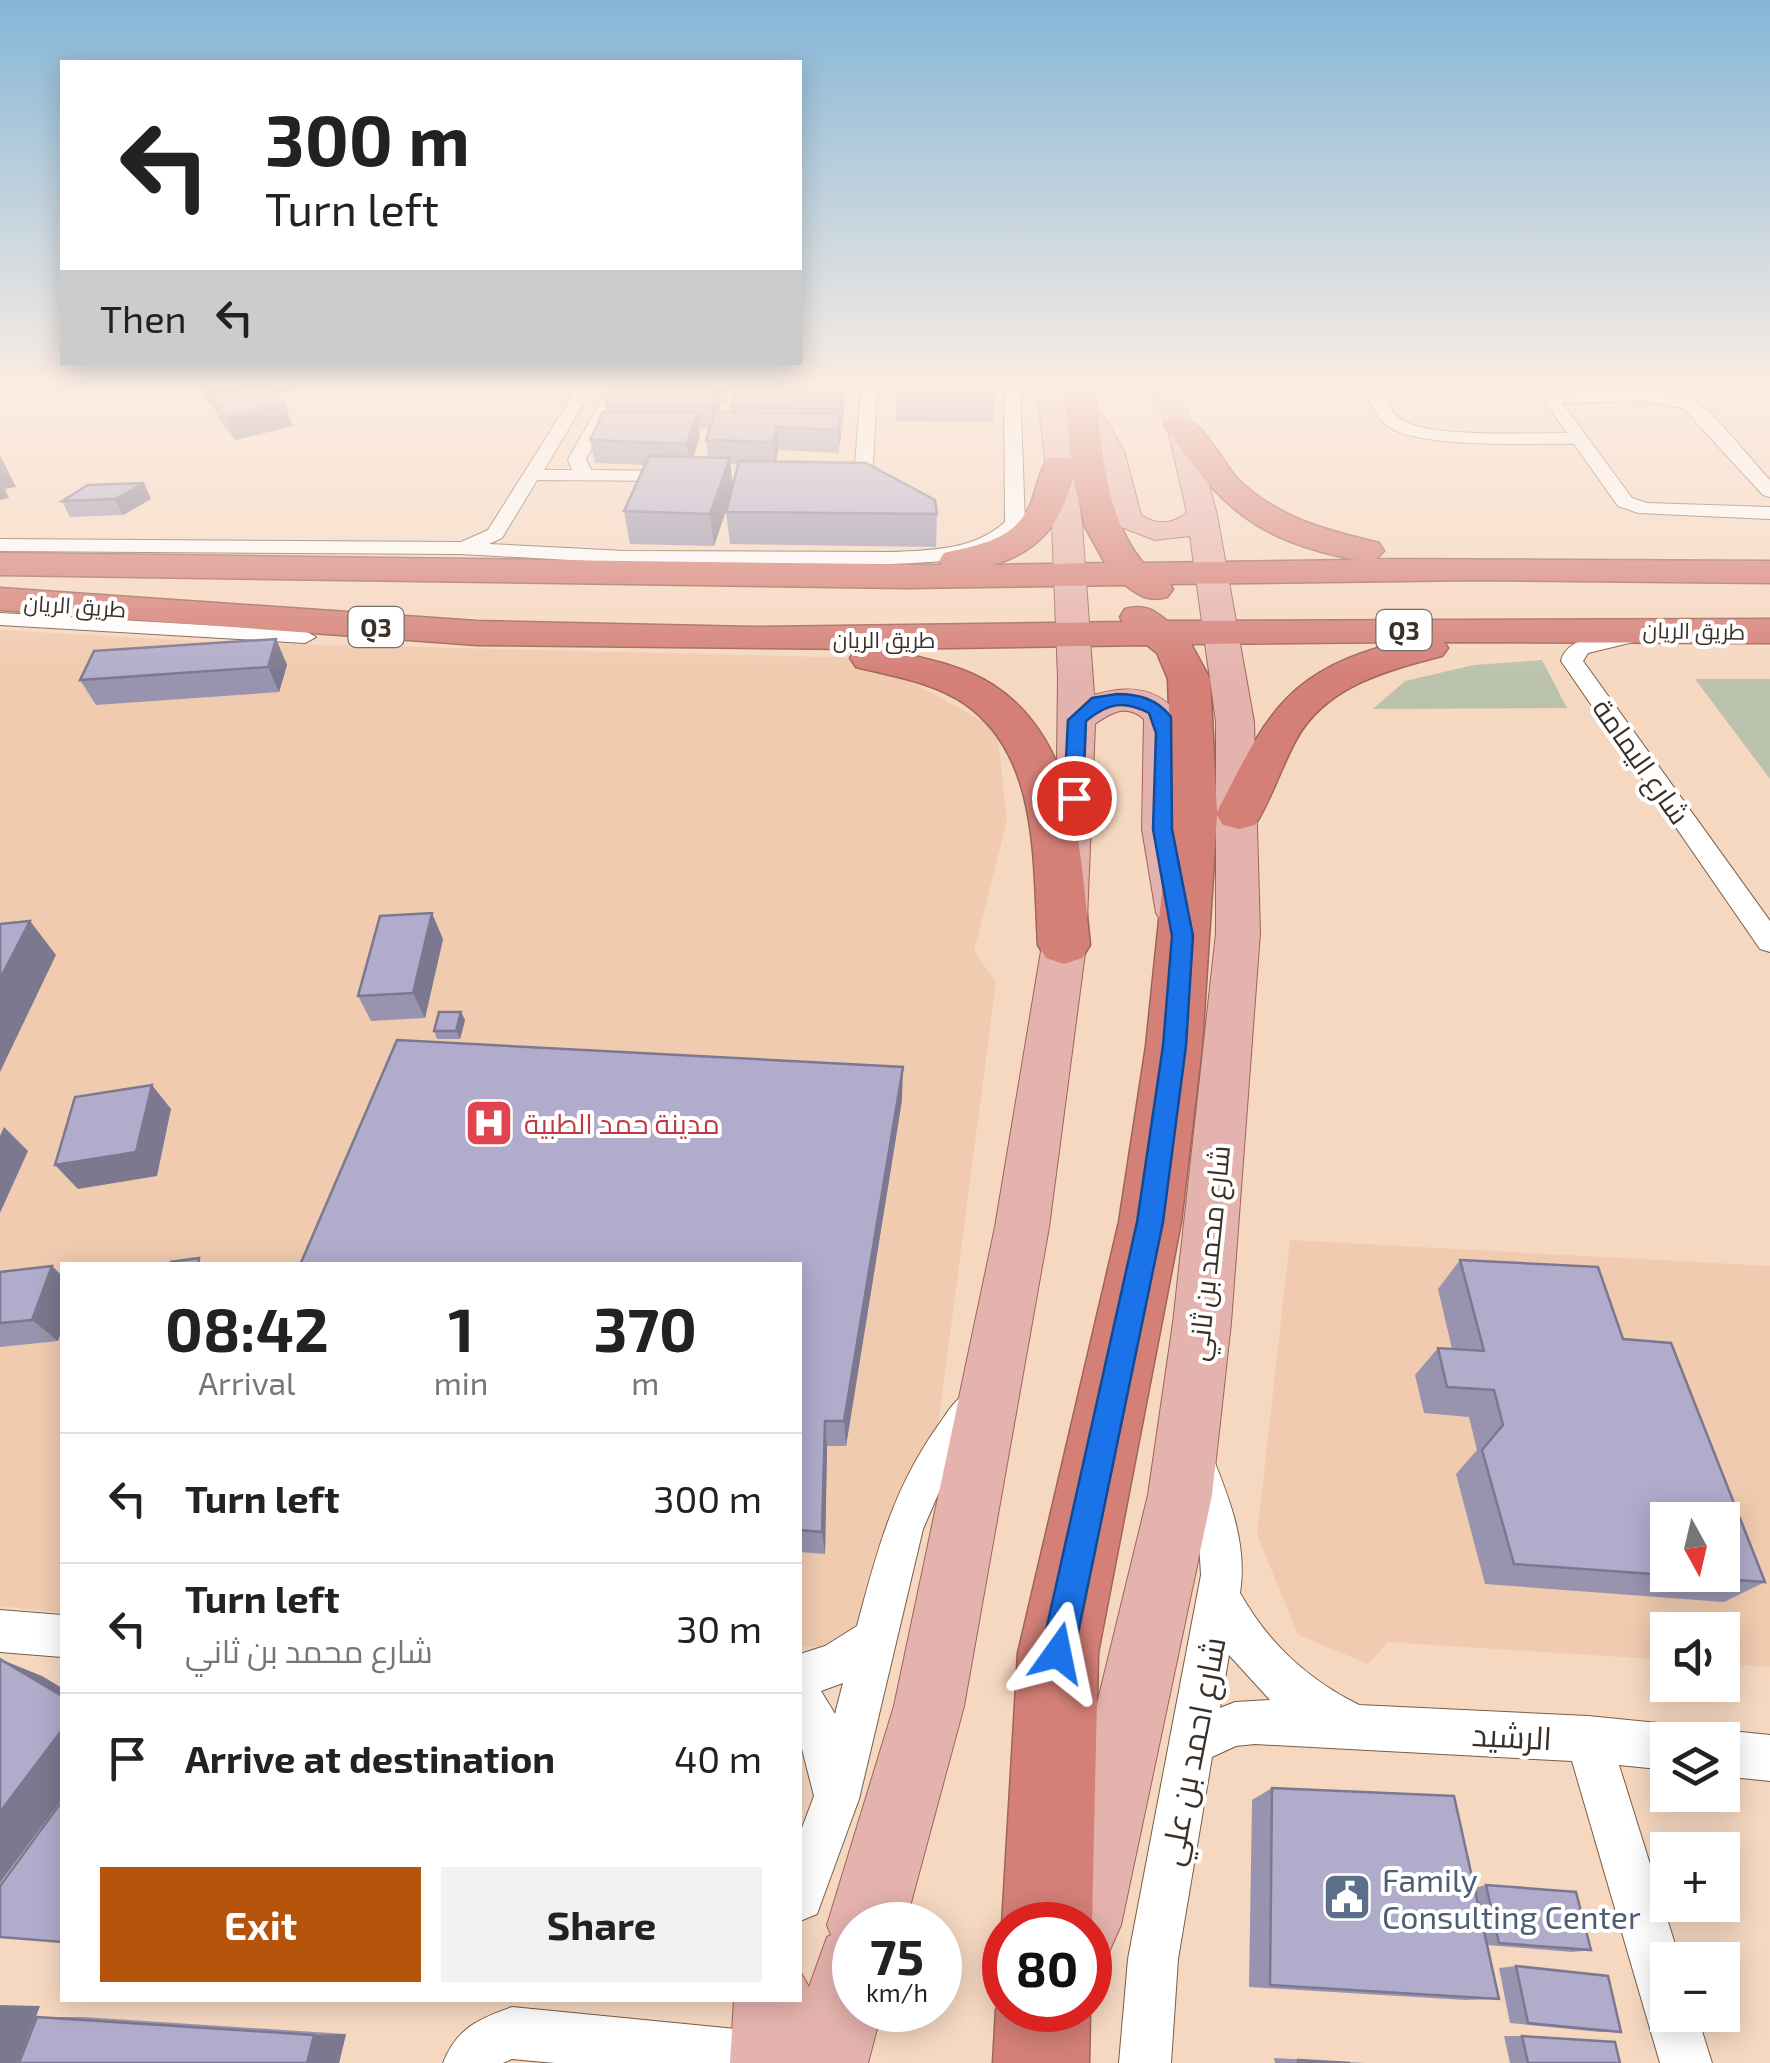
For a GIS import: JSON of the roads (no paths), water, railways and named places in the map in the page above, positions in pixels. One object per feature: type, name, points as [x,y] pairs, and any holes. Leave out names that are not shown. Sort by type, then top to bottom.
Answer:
[{"type":"highway","points":[[835,577],[968,559],[1010,547],[1042,523],[1054,484]]},
{"type":"highway","points":[[1048,1902],[1058,1653],[1150,1222],[1174,1046],[1194,795],[1188,679],[1182,660],[1114,554],[1088,484]]},
{"type":"highway","points":[[1224,484],[1254,510],[1288,529],[1354,549],[1478,569]]},
{"type":"highway","points":[[1076,678],[1143,602],[1203,523]]},
{"type":"highway","points":[[509,544],[580,572]]},
{"type":"highway","points":[[334,566],[403,549]]},
{"type":"highway","name":"طريق الريان","points":[[0,564],[334,566],[835,577],[1013,576],[1295,632],[1770,630]]},
{"type":"highway","name":"طريق الريان","points":[[0,599],[478,633],[753,639],[1478,569],[1770,572]]},
{"type":"highway","points":[[616,614],[781,608],[954,609],[970,604],[977,595],[972,586],[955,577]]},
{"type":"highway","points":[[0,599],[112,589],[616,614],[916,618],[1036,614],[1143,602],[1468,587],[1770,591]]},
{"type":"highway","points":[[1363,630],[1331,622],[1324,607],[1348,601],[1528,598],[1676,589]]},
{"type":"highway","points":[[0,599],[88,626]]},
{"type":"highway","points":[[141,630],[264,620]]},
{"type":"highway","points":[[1239,814],[1284,725],[1307,700],[1355,669],[1411,651],[1588,629]]},
{"type":"highway","points":[[753,639],[924,670],[984,698],[1004,714],[1030,744],[1044,775],[1052,811],[1064,945]]},
{"type":"highway","points":[[1044,2032],[1044,2063]]},
{"type":"main road","name":"شارع محمد بن ثاني","points":[[1072,484],[1143,602],[1236,722],[1239,814],[1235,972],[1180,1495],[1087,1902]]},
{"type":"main road","points":[[1118,484],[1127,519],[1142,528],[1169,532],[1203,523],[1194,484]]},
{"type":"main road","points":[[873,1902],[929,1706],[1036,1146],[1064,945],[1076,678]]},
{"type":"main road","points":[[1077,720],[1098,702],[1117,699],[1134,699],[1156,709],[1162,717],[1162,829],[1182,936]]},
{"type":"main road","points":[[827,2063],[836,2032]]},
{"type":"main road","points":[[1044,2063],[1053,2032]]},
{"type":"street","points":[[509,544],[529,484]]},
{"type":"street","points":[[0,545],[403,549],[509,544],[625,557],[935,556],[980,547],[1015,524],[1014,484]]},
{"type":"street","points":[[1612,484],[1625,502],[1646,508],[1770,513]]},
{"type":"street","name":"طريق الريان","points":[[0,619],[304,637]]},
{"type":"street","name":"شارع اليمامة","points":[[1660,629],[1580,648],[1572,653],[1572,661],[1770,942]]},
{"type":"street","points":[[802,1892],[836,1798],[878,1638],[895,1555],[914,1500],[926,1476],[992,1381]]},
{"type":"street","name":"شارع احمد بن علي","points":[[1144,2063],[1153,1959],[1222,1576],[1218,1524],[1186,1444]]},
{"type":"street","name":"الرشيد","points":[[1220,1598],[1237,1632],[1260,1663],[1288,1690],[1321,1711],[1356,1726]]},
{"type":"street","points":[[0,1632],[60,1636]]},
{"type":"street","points":[[802,1675],[836,1664],[878,1638]]},
{"type":"street","points":[[802,1701],[823,1738],[836,1798]]},
{"type":"street","name":"الرشيد","points":[[1193,1742],[1236,1724],[1256,1722],[1588,1739],[1650,1746]]},
{"type":"street","points":[[1588,1739],[1650,1943]]},
{"type":"street","points":[[1740,1755],[1770,1758]]},
{"type":"street","points":[[469,2063],[488,2042],[512,2032],[754,2045],[760,2002]]},
{"type":"street","points":[[1676,2032],[1686,2063]]},
{"type":"place","name":"مدينة حمد الطبية","points":[[489,1123]]},
{"type":"place","name":"Family Consulting Center","points":[[1347,1897]]}]
